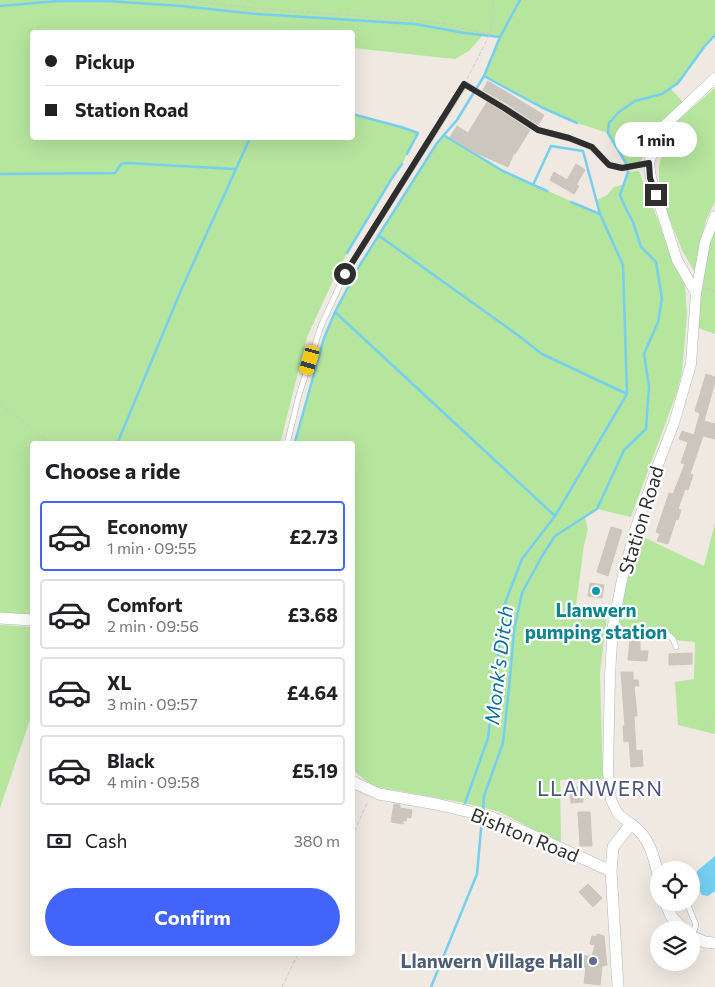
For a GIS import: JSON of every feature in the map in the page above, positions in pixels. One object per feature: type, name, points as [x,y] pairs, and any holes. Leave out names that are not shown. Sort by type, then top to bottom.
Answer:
[{"type":"street","points":[[696,292],[677,260],[650,178],[649,163],[660,130],[715,78]]},
{"type":"street","name":"Station Road","points":[[631,824],[618,814],[611,800],[609,780],[610,675],[614,625],[623,575],[636,530],[674,423],[691,364],[696,292],[705,242],[715,216]]},
{"type":"street","points":[[0,618],[30,620]]},
{"type":"street","name":"Bishton Road","points":[[355,783],[379,794],[436,804],[491,817],[611,870]]},
{"type":"street","points":[[618,987],[611,870],[613,847],[631,824],[638,829],[648,842],[655,861]]},
{"type":"street","points":[[700,940],[715,943]]},
{"type":"lane","points":[[288,441],[302,386],[321,326],[345,274],[464,84],[538,130],[569,138],[592,147],[609,165],[622,168],[649,163]]},
{"type":"lane","points":[[614,625],[627,631],[670,635],[676,647]]},
{"type":"path","points":[[177,0],[274,10],[418,20],[447,24],[490,34]]},
{"type":"path","points":[[464,84],[490,34],[494,0]]},
{"type":"path","points":[[0,404],[48,441]]},
{"type":"path","points":[[708,725],[715,714]]},
{"type":"path","points":[[355,830],[372,791]]},
{"type":"path","points":[[282,987],[297,956]]},
{"type":"green space","points":[[0,0],[715,0],[715,35],[688,71],[670,88],[683,102],[662,120],[653,134],[641,161],[627,165],[608,133],[577,123],[541,107],[484,76],[499,37],[482,36],[469,51],[455,59],[355,48],[355,30],[30,30],[30,140],[355,140],[355,115],[418,133],[402,164],[347,253],[307,337],[281,441],[30,441],[30,615],[0,614]]},
{"type":"green space","points":[[715,88],[715,202],[706,220],[694,271],[682,250],[659,192],[659,167],[666,136],[677,121]]},
{"type":"green space","points":[[444,135],[503,171],[600,214],[597,200],[607,195],[614,187],[625,184],[628,172],[639,171],[685,286],[687,315],[682,372],[677,392],[631,517],[597,509],[585,517],[588,529],[576,605],[608,607],[600,673],[603,779],[560,780],[561,844],[500,812],[465,803],[372,786],[355,772],[355,441],[296,441],[324,338],[335,312],[358,268],[437,143]]},
{"type":"green space","points":[[715,226],[715,334],[698,328],[706,264]]},
{"type":"green space","points":[[715,523],[715,734],[678,725],[675,682],[694,679],[695,642],[613,634],[639,535],[704,566]]},
{"type":"green space","points":[[0,625],[30,627],[30,720],[0,808]]},
{"type":"water","points":[[715,856],[715,891],[708,896],[702,895],[700,892],[700,868]]},
{"type":"building","points":[[488,81],[544,115],[538,125],[483,90]]},
{"type":"building","points":[[487,102],[530,130],[514,153],[508,167],[478,155],[450,137],[457,126],[468,133]]},
{"type":"building","points":[[576,164],[585,170],[576,185],[579,186],[574,194],[550,180],[554,172],[567,180]]},
{"type":"building","points":[[706,374],[715,377],[704,421],[715,424],[715,439],[703,436],[690,474],[693,475],[688,490],[685,489],[678,509],[681,510],[678,520],[676,519],[668,544],[657,541],[660,534],[656,532],[669,493],[673,494],[685,464],[681,463],[688,442],[679,439],[682,431],[694,435],[700,413],[695,411]]},
{"type":"building","points":[[611,527],[622,530],[608,576],[597,572]]},
{"type":"building","name":"Llanwern pumping station","points":[[590,583],[604,585],[602,598],[588,596]]},
{"type":"building","points":[[630,640],[640,641],[640,651],[648,651],[647,661],[628,660]]},
{"type":"building","points":[[692,653],[692,664],[669,665],[669,654]]},
{"type":"building","points":[[621,672],[633,672],[633,680],[638,680],[639,686],[634,686],[637,716],[634,716],[636,751],[642,750],[643,766],[631,767],[629,741],[624,742],[623,726],[625,726]]},
{"type":"building","points":[[570,787],[582,787],[583,802],[571,803]]},
{"type":"building","points":[[394,804],[400,805],[400,808],[412,810],[411,818],[407,817],[406,821],[403,820],[403,824],[391,822]]},
{"type":"building","points":[[578,812],[590,812],[592,846],[580,846]]},
{"type":"building","points":[[588,884],[602,898],[593,907],[579,892]]},
{"type":"building","points":[[597,934],[604,936],[607,965],[602,966],[600,985],[584,983],[586,967],[580,967],[579,956],[592,956],[595,945],[590,944],[592,936],[596,937]]},
{"type":"waterway","points":[[295,441],[324,338],[335,312],[358,268],[437,143],[457,120],[484,76],[500,37],[520,0]]},
{"type":"waterway","points":[[0,6],[58,1],[108,1],[257,14],[415,24],[500,37]]},
{"type":"waterway","name":"Monk's Ditch","points":[[483,812],[484,796],[503,743],[514,631],[522,593],[555,536],[597,509],[624,450],[646,429],[649,386],[644,354],[658,322],[662,298],[656,262],[641,247],[633,222],[620,195],[628,172],[627,165],[608,133],[609,123],[619,112],[635,101],[662,94],[678,83],[715,35]]},
{"type":"waterway","points":[[484,76],[541,107],[577,123]]},
{"type":"waterway","points":[[355,115],[418,133],[407,154]]},
{"type":"waterway","points":[[445,136],[503,171],[547,191]]},
{"type":"waterway","points":[[118,441],[182,288],[249,140]]},
{"type":"waterway","points":[[465,803],[488,738],[504,606],[522,559],[555,516],[627,394],[623,265],[600,214],[583,151],[551,146],[533,185]]},
{"type":"waterway","points":[[0,174],[115,173],[121,164],[128,163],[234,169]]},
{"type":"waterway","points":[[347,253],[402,164]]},
{"type":"waterway","points":[[571,202],[600,214]]},
{"type":"waterway","points":[[378,235],[542,354],[627,394]]},
{"type":"waterway","points":[[335,312],[555,516]]},
{"type":"waterway","name":"Monk's Ditch","points":[[431,987],[477,874],[482,818]]},
{"type":"place","name":"Llanwern pumping station","points":[[596,591]]},
{"type":"place","name":"Llanwern Village Hall","points":[[593,961]]},
{"type":"district","name":"LLANWERN","points":[[600,789]]},
{"type":"route","points":[[345,274],[464,84],[538,130],[569,138],[592,147],[609,165],[622,168],[649,163],[650,178],[656,195]]}]
